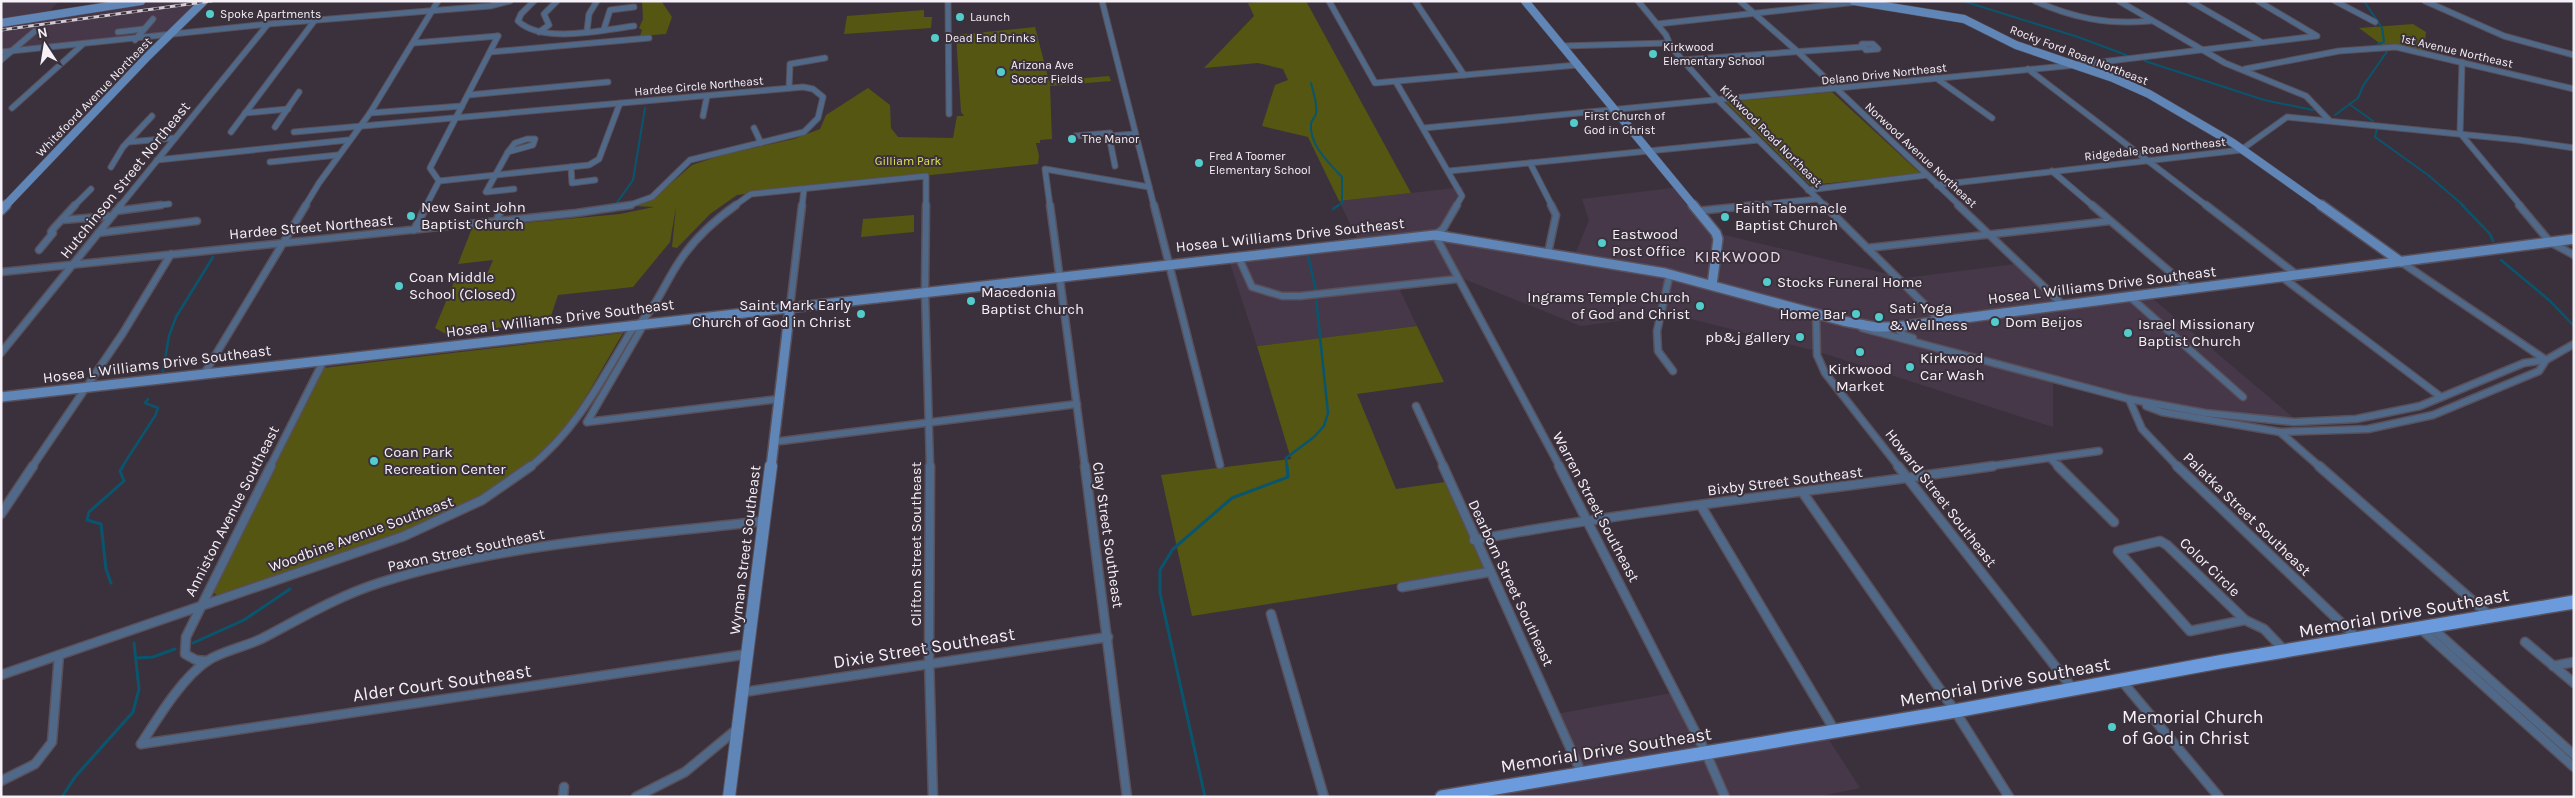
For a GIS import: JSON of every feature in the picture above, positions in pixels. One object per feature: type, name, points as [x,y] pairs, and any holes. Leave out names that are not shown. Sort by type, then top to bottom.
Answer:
[{"type":"main road","name":"Memorial Drive Southeast","points":[[1442,797],[1581,772],[1955,711],[2120,680],[2574,602]]},
{"type":"street","points":[[94,9],[102,1]]},
{"type":"street","points":[[1,23],[142,1]]},
{"type":"street","name":"Whitefoord Avenue Northeast","points":[[1,210],[204,1]]},
{"type":"street","points":[[204,374],[338,155],[370,113],[438,1]]},
{"type":"street","points":[[1,52],[135,40],[268,24],[490,6],[510,1]]},
{"type":"street","points":[[534,1],[521,14],[518,21],[525,29],[539,32],[587,31],[634,26]]},
{"type":"street","points":[[539,32],[549,25],[544,14],[557,1]]},
{"type":"street","points":[[587,31],[589,14],[597,1]]},
{"type":"street","points":[[948,1],[949,114]]},
{"type":"street","points":[[1102,1],[1220,465]]},
{"type":"street","points":[[1329,1],[1376,83],[1577,65]]},
{"type":"street","points":[[1414,1],[1464,75]]},
{"type":"street","points":[[1525,1],[1718,239],[1712,285]]},
{"type":"street","name":"Kirkwood Road Northeast","points":[[1638,1],[1657,24],[1671,47],[1718,100],[1941,321]]},
{"type":"street","name":"Norwood Avenue Northeast","points":[[1740,1],[1838,89],[2064,305]]},
{"type":"street","points":[[2035,1],[2098,23],[2121,24],[2150,21]]},
{"type":"street","points":[[2119,1],[2150,21],[2239,69],[2245,69],[2306,96],[2328,120]]},
{"type":"street","points":[[2190,1],[2261,43]]},
{"type":"street","name":"Delano Drive Northeast","points":[[1424,128],[2076,65],[2317,36],[2258,1]]},
{"type":"street","points":[[2335,1],[2375,22]]},
{"type":"street","points":[[2425,1],[2465,21],[2504,36],[2574,56]]},
{"type":"street","points":[[1657,24],[1856,2]]},
{"type":"street","name":"Rocky Ford Road Northeast","points":[[1856,2],[1964,19],[1984,27],[2016,45],[2076,65],[2149,94],[2223,136],[2401,262]]},
{"type":"street","points":[[604,29],[610,10],[634,7]]},
{"type":"street","points":[[135,40],[153,19]]},
{"type":"street","points":[[230,132],[315,20]]},
{"type":"street","name":"Hutchinson Street Northeast","points":[[1,353],[268,24]]},
{"type":"street","points":[[118,32],[144,29]]},
{"type":"street","points":[[1,60],[35,31]]},
{"type":"street","points":[[414,43],[498,36],[430,168],[440,181]]},
{"type":"street","points":[[490,52],[649,38]]},
{"type":"street","points":[[1561,46],[1669,42]]},
{"type":"street","points":[[12,108],[82,45]]},
{"type":"street","points":[[1683,60],[1862,47]]},
{"type":"street","name":"1st Avenue Northeast","points":[[2245,69],[2371,47],[2402,48],[2574,89]]},
{"type":"street","points":[[789,88],[790,64],[825,58]]},
{"type":"street","points":[[2462,62],[2460,134],[2550,242],[2574,255]]},
{"type":"street","points":[[2028,69],[2297,275]]},
{"type":"street","points":[[1936,78],[1992,118]]},
{"type":"street","points":[[468,96],[608,82]]},
{"type":"street","points":[[1396,82],[1450,172],[1462,196],[1443,230],[1434,235]]},
{"type":"street","name":"Hardee Circle Northeast","points":[[294,132],[803,87],[820,93],[823,97],[820,114],[813,128],[804,132],[708,154],[690,160],[652,197]]},
{"type":"street","points":[[275,126],[299,92]]},
{"type":"street","points":[[702,116],[707,96]]},
{"type":"street","points":[[440,181],[589,165],[599,159],[620,103]]},
{"type":"street","points":[[370,113],[462,106]]},
{"type":"street","points":[[245,113],[288,109]]},
{"type":"street","points":[[111,167],[128,142],[152,116]]},
{"type":"street","name":"Ridgedale Road Northeast","points":[[1937,185],[2241,150],[2284,118],[2328,120],[2574,148]]},
{"type":"street","points":[[1108,124],[1115,166]]},
{"type":"street","points":[[754,128],[761,143]]},
{"type":"street","points":[[1075,136],[1135,134]]},
{"type":"street","points":[[128,142],[175,138]]},
{"type":"street","points":[[157,160],[348,140]]},
{"type":"street","points":[[1450,172],[1758,140]]},
{"type":"street","points":[[507,152],[497,174],[490,181],[486,192],[514,190]]},
{"type":"street","points":[[270,162],[338,155]]},
{"type":"street","points":[[1530,163],[1556,215],[1548,253]]},
{"type":"street","points":[[571,167],[572,183],[595,180]]},
{"type":"street","name":"Clay Street Southeast","points":[[1127,797],[1061,276],[1045,169],[1149,186]]},
{"type":"street","points":[[2052,171],[2190,289]]},
{"type":"street","points":[[1808,190],[1927,175]]},
{"type":"street","name":"Clifton Street Southeast","points":[[804,189],[926,176],[925,292],[930,422],[930,663],[933,797]]},
{"type":"street","points":[[414,230],[440,181]]},
{"type":"street","points":[[39,250],[53,234],[51,232],[53,227],[91,189]]},
{"type":"street","points":[[790,307],[804,189]]},
{"type":"street","name":"Woodbine Avenue Southeast","points":[[1,676],[427,527],[459,514],[491,495],[529,469],[567,432],[631,330],[644,321],[681,259],[716,220],[751,194],[804,189]]},
{"type":"street","name":"Hardee Street Northeast","points":[[1,272],[603,210],[629,206],[652,197]]},
{"type":"street","points":[[1697,211],[1818,199]]},
{"type":"street","points":[[62,220],[169,204]]},
{"type":"street","points":[[496,222],[502,207]]},
{"type":"street","points":[[1868,248],[2110,220]]},
{"type":"street","points":[[98,232],[197,221]]},
{"type":"street","name":"Hosea L Williams Drive Southeast","points":[[1,397],[1434,235],[1670,273],[1843,321],[1875,327],[1941,321],[2574,239]]},
{"type":"street","name":"Warren Street Southeast","points":[[1434,235],[1588,520],[1706,753],[1725,797]]},
{"type":"street","points":[[1,514],[86,388],[171,254]]},
{"type":"street","points":[[1238,256],[1252,288],[1282,296],[1458,279]]},
{"type":"street","points":[[2401,262],[2546,360]]},
{"type":"street","points":[[1670,273],[1657,331],[1658,351],[1673,371]]},
{"type":"street","points":[[2282,277],[2441,398]]},
{"type":"street","points":[[2129,296],[2243,397]]},
{"type":"street","name":"Wyman Street Southeast","points":[[729,797],[744,692],[772,442],[790,307]]},
{"type":"street","name":"Howard Street Southeast","points":[[1816,313],[1818,361],[2073,689]]},
{"type":"street","points":[[1843,321],[1884,335],[1934,346],[2129,399],[2205,413],[2268,421],[2356,419],[2395,412],[2441,398],[2524,363],[2546,360],[2574,344]]},
{"type":"street","points":[[638,324],[641,329],[587,422],[778,399]]},
{"type":"street","points":[[1894,326],[1904,335],[1934,346]]},
{"type":"street","name":"Anniston Avenue Southeast","points":[[207,661],[189,660],[185,657],[183,650],[199,606],[324,360]]},
{"type":"street","points":[[2129,399],[2162,412],[2280,432],[2368,429],[2408,422],[2433,414],[2539,371],[2546,360]]},
{"type":"street","name":"Palatka Street Southeast","points":[[2129,399],[2142,429],[2154,444],[2358,640]]},
{"type":"street","points":[[772,442],[1077,404]]},
{"type":"street","name":"Dearborn Street Southeast","points":[[1416,406],[1474,540],[1581,772]]},
{"type":"street","points":[[2268,421],[2491,617]]},
{"type":"street","name":"Bixby Street Southeast","points":[[1474,540],[1588,520],[1909,479],[2099,451]]},
{"type":"street","points":[[2050,458],[2114,522]]},
{"type":"street","points":[[1803,493],[1955,711],[2009,797]]},
{"type":"street","points":[[1701,506],[1835,731]]},
{"type":"street","name":"Paxon Street Southeast","points":[[141,744],[158,718],[186,682],[207,661],[251,644],[342,598],[407,574],[477,558],[564,543],[763,521]]},
{"type":"street","name":"Color Circle","points":[[2245,620],[2190,631],[2118,551],[2123,548],[2160,541],[2167,545],[2245,620],[2264,630],[2286,652]]},
{"type":"street","points":[[1402,587],[1489,572]]},
{"type":"street","points":[[1271,614],[1324,797]]},
{"type":"street","points":[[2426,628],[2574,755]]},
{"type":"street","points":[[2426,628],[2574,767]]},
{"type":"street","name":"Dixie Street Southeast","points":[[744,692],[1108,637]]},
{"type":"street","points":[[2525,642],[2574,684]]},
{"type":"street","name":"Alder Court Southeast","points":[[141,744],[748,654]]},
{"type":"street","points":[[1,781],[35,764],[52,742],[59,655]]},
{"type":"street","points":[[2553,666],[2574,662]]},
{"type":"street","points":[[2120,680],[2219,797]]},
{"type":"street","points":[[636,797],[685,772],[738,727]]},
{"type":"street","points":[[563,797],[564,786]]},
{"type":"shaded area","points":[[1,1],[59,1],[45,16],[140,1],[205,1],[174,35],[1,49]]},
{"type":"shaded area","points":[[1464,187],[1435,234],[1576,252],[1589,220],[1582,199],[1680,187],[1720,234],[1905,278],[2023,263],[2060,299],[2140,288],[2296,420],[2145,405],[2053,375],[2053,427],[1816,351],[1672,314],[1581,326],[1459,277],[1397,284],[1417,326],[1257,346],[1227,254],[1358,240],[1339,201]]},
{"type":"shaded area","points":[[1677,692],[1706,749],[1824,732],[1860,788],[1817,797],[1430,797],[1581,770],[1556,714]]},
{"type":"green space","points":[[642,1],[665,1],[662,2],[672,17],[666,34],[640,36],[642,30],[639,28],[643,19]]},
{"type":"green space","points":[[1306,1],[1411,193],[1339,201],[1308,137],[1262,126],[1275,85],[1288,80],[1283,69],[1258,63],[1204,68],[1254,16],[1248,3]]},
{"type":"green space","points":[[924,10],[924,17],[932,17],[931,28],[844,34],[847,16]]},
{"type":"green space","points":[[2413,24],[2426,32],[2424,51],[2382,45],[2359,28]]},
{"type":"green space","name":"Gilliam Park","points":[[1035,27],[1049,81],[1109,76],[1111,81],[1050,86],[1052,139],[1040,140],[1040,143],[1036,143],[1039,156],[1038,164],[737,195],[710,214],[677,248],[672,247],[676,207],[670,242],[633,287],[558,295],[549,322],[446,334],[435,328],[454,282],[485,279],[493,260],[458,264],[472,228],[620,214],[654,207],[635,206],[653,199],[692,165],[722,155],[794,139],[820,129],[826,115],[868,88],[890,105],[891,128],[898,137],[953,138],[957,116],[964,116],[961,112],[956,35]]},
{"type":"green space","points":[[1832,92],[1921,174],[1810,185],[1726,102]]},
{"type":"green space","points":[[914,215],[914,232],[861,237],[863,219]]},
{"type":"green space","points":[[1417,326],[1444,382],[1357,394],[1396,489],[1452,481],[1490,569],[1192,616],[1161,475],[1291,459],[1257,346]]},
{"type":"green space","points":[[623,333],[570,421],[548,447],[506,481],[459,508],[409,529],[218,596],[213,592],[323,368]]},
{"type":"waterway","points":[[1963,1],[2078,37],[2126,55]]},
{"type":"waterway","points":[[2364,1],[2382,28],[2384,42],[2378,44]]},
{"type":"waterway","points":[[2349,104],[2358,98],[2363,86],[2388,50],[2386,48]]},
{"type":"waterway","points":[[2145,61],[2264,100],[2313,110]]},
{"type":"waterway","points":[[1311,83],[1316,106],[1316,114],[1311,124],[1313,139],[1321,153],[1342,177],[1342,203],[1337,206]]},
{"type":"waterway","points":[[2335,115],[2349,104]]},
{"type":"waterway","points":[[2349,104],[2373,121]]},
{"type":"waterway","points":[[616,204],[633,180],[645,108]]},
{"type":"waterway","points":[[2377,128],[2375,137],[2428,175],[2464,206]]},
{"type":"waterway","points":[[1333,209],[1339,205]]},
{"type":"waterway","points":[[2462,205],[2490,234],[2493,241]]},
{"type":"waterway","points":[[1308,255],[1316,291]]},
{"type":"waterway","points":[[163,371],[169,336],[176,317],[213,257]]},
{"type":"waterway","points":[[2501,260],[2549,300],[2574,326]]},
{"type":"waterway","points":[[1287,467],[1286,458],[1314,437],[1324,426],[1328,413],[1316,298]]},
{"type":"waterway","points":[[122,467],[155,416],[158,408],[145,403],[148,399]]},
{"type":"waterway","points":[[111,583],[106,569],[101,524],[87,520],[89,512],[124,481],[120,471],[123,466]]},
{"type":"waterway","points":[[1205,797],[1160,593],[1160,570],[1173,549],[1232,498],[1288,477],[1287,466]]},
{"type":"waterway","points":[[193,643],[244,620],[290,589]]},
{"type":"waterway","points":[[62,797],[75,777],[133,712],[139,689],[134,643]]},
{"type":"waterway","points":[[137,658],[153,657],[175,649]]},
{"type":"railway","points":[[1,30],[211,1]]},
{"type":"place","name":"Spoke Apartments","points":[[210,14]]},
{"type":"place","name":"Launch","points":[[960,17]]},
{"type":"place","name":"Dead End Drinks","points":[[935,38]]},
{"type":"place","name":"Kirkwood Elementary School","points":[[1653,54]]},
{"type":"place","name":"Arizona Ave Soccer Fields","points":[[1001,72]]},
{"type":"place","name":"First Church of God in Christ","points":[[1574,123]]},
{"type":"place","name":"The Manor","points":[[1072,139]]},
{"type":"place","name":"Fred A Toomer Elementary School","points":[[1199,163]]},
{"type":"place","name":"New Saint John Baptist Church","points":[[411,216]]},
{"type":"place","name":"Faith Tabernacle Baptist Church","points":[[1725,217]]},
{"type":"place","name":"Eastwood Post Office","points":[[1602,243]]},
{"type":"place","name":"Stocks Funeral Home","points":[[1767,282]]},
{"type":"place","name":"Coan Middle School (Closed)","points":[[399,286]]},
{"type":"place","name":"Macedonia Baptist Church","points":[[971,301]]},
{"type":"place","name":"Ingrams Temple Church of God and Christ","points":[[1700,306]]},
{"type":"place","name":"Saint Mark Early Church of God in Christ","points":[[861,314]]},
{"type":"place","name":"Home Bar","points":[[1856,314]]},
{"type":"place","name":"Sati Yoga & Wellness","points":[[1879,317]]},
{"type":"place","name":"Dom Beijos","points":[[1995,322]]},
{"type":"place","name":"Israel Missionary Baptist Church","points":[[2128,333]]},
{"type":"place","name":"pb&j gallery","points":[[1800,337]]},
{"type":"place","name":"Kirkwood Market","points":[[1860,352]]},
{"type":"place","name":"Kirkwood Car Wash","points":[[1910,367]]},
{"type":"place","name":"Coan Park Recreation Center","points":[[374,461]]},
{"type":"place","name":"Memorial Church of God in Christ","points":[[2112,727]]},
{"type":"district","name":"KIRKWOOD","points":[[1738,256]]}]
